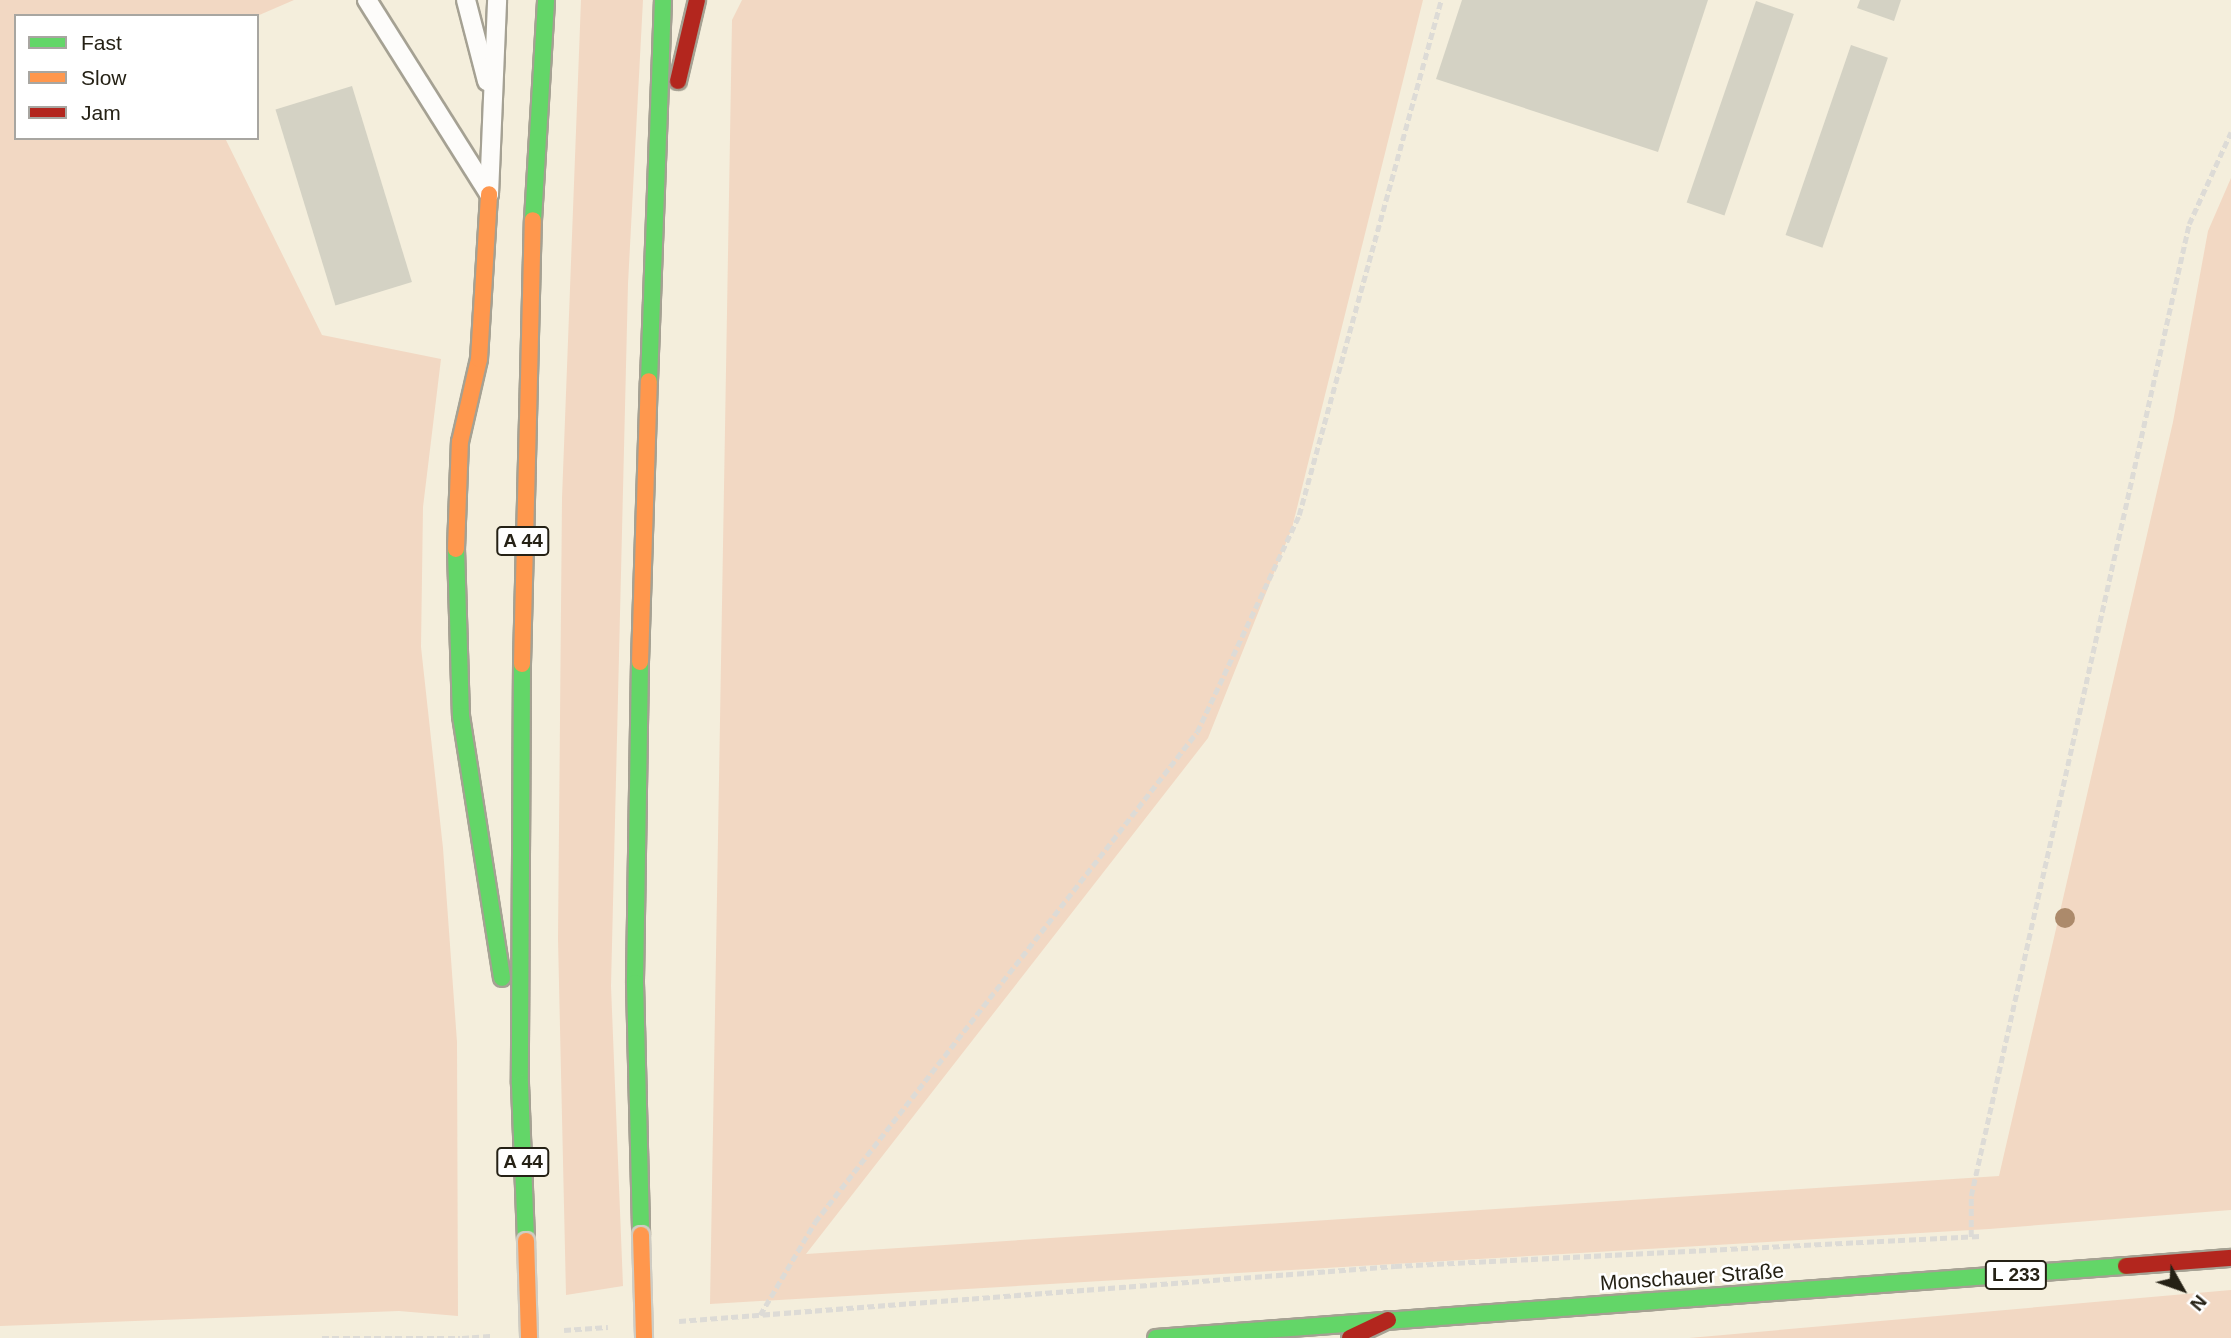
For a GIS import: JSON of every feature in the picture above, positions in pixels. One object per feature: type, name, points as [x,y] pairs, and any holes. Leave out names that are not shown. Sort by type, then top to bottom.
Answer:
[{"type":"main road","name":"A 44","points":[[529,1338],[520,1084],[523,542],[534,183],[547,0]]},
{"type":"main road","points":[[645,1338],[635,983],[653,203],[663,0]]},
{"type":"main road","points":[[653,203],[697,0]]},
{"type":"main road","points":[[489,194],[479,359],[460,442],[455,571],[461,716],[520,1084]]},
{"type":"main road","name":"Monschauer Straße","points":[[1156,1338],[2231,1258]]},
{"type":"main road","points":[[1350,1338],[1388,1320]]},
{"type":"lane","points":[[367,0],[489,194]]},
{"type":"lane","points":[[466,0],[492,98]]},
{"type":"lane","points":[[486,0],[492,98]]},
{"type":"lane","points":[[489,194],[497,0]]},
{"type":"path","points":[[760,1315],[815,1222],[1197,732],[1299,515],[1441,0]]},
{"type":"path","points":[[665,1322],[1395,1266],[1971,1237],[1971,1196],[2189,225],[2231,132]]},
{"type":"path","points":[[557,1331],[611,1327]]},
{"type":"path","points":[[322,1338],[461,1338],[503,1335]]},
{"type":"shaded area","points":[[0,0],[294,0],[259,15],[14,14],[14,140],[226,140],[322,335],[441,359],[423,507],[421,647],[443,848],[457,1042],[458,1316],[399,1311],[0,1326]]},
{"type":"shaded area","points":[[581,0],[643,0],[628,284],[611,986],[623,1286],[566,1295],[558,939],[562,498]]},
{"type":"shaded area","points":[[742,0],[1423,0],[1292,528],[1208,738],[806,1254],[1999,1176],[2173,422],[2208,231],[2231,178],[2231,1210],[1989,1229],[710,1304],[732,20]]},
{"type":"shaded area","points":[[2231,1290],[2231,1338],[1689,1338]]},
{"type":"building","points":[[1462,0],[1708,0],[1658,152],[1436,79]]},
{"type":"building","points":[[1860,0],[1901,0],[1894,21],[1857,8]]},
{"type":"building","points":[[1756,1],[1794,14],[1724,215],[1687,202]]},
{"type":"building","points":[[1851,45],[1888,58],[1822,248],[1786,235]]},
{"type":"building","points":[[352,86],[412,282],[335,305],[275,109]]},
{"type":"traffic: fast","points":[[533,220],[546,0]]},
{"type":"traffic: fast","points":[[649,381],[663,0]]},
{"type":"traffic: fast","points":[[456,549],[461,716],[502,978]]},
{"type":"traffic: fast","points":[[640,662],[635,983],[641,1235]]},
{"type":"traffic: fast","points":[[522,664],[520,1084],[526,1241]]},
{"type":"traffic: fast","points":[[1156,1338],[2126,1266]]},
{"type":"traffic: slow","points":[[456,549],[460,442],[479,359],[489,194]]},
{"type":"traffic: slow","points":[[522,664],[533,220]]},
{"type":"traffic: slow","points":[[640,662],[649,381]]},
{"type":"traffic: slow","points":[[641,1235],[644,1338]]},
{"type":"traffic: slow","points":[[526,1241],[529,1338]]},
{"type":"traffic: jam","points":[[678,81],[697,0]]},
{"type":"traffic: jam","points":[[2126,1266],[2231,1258]]},
{"type":"traffic: jam","points":[[1350,1338],[1388,1320]]}]
